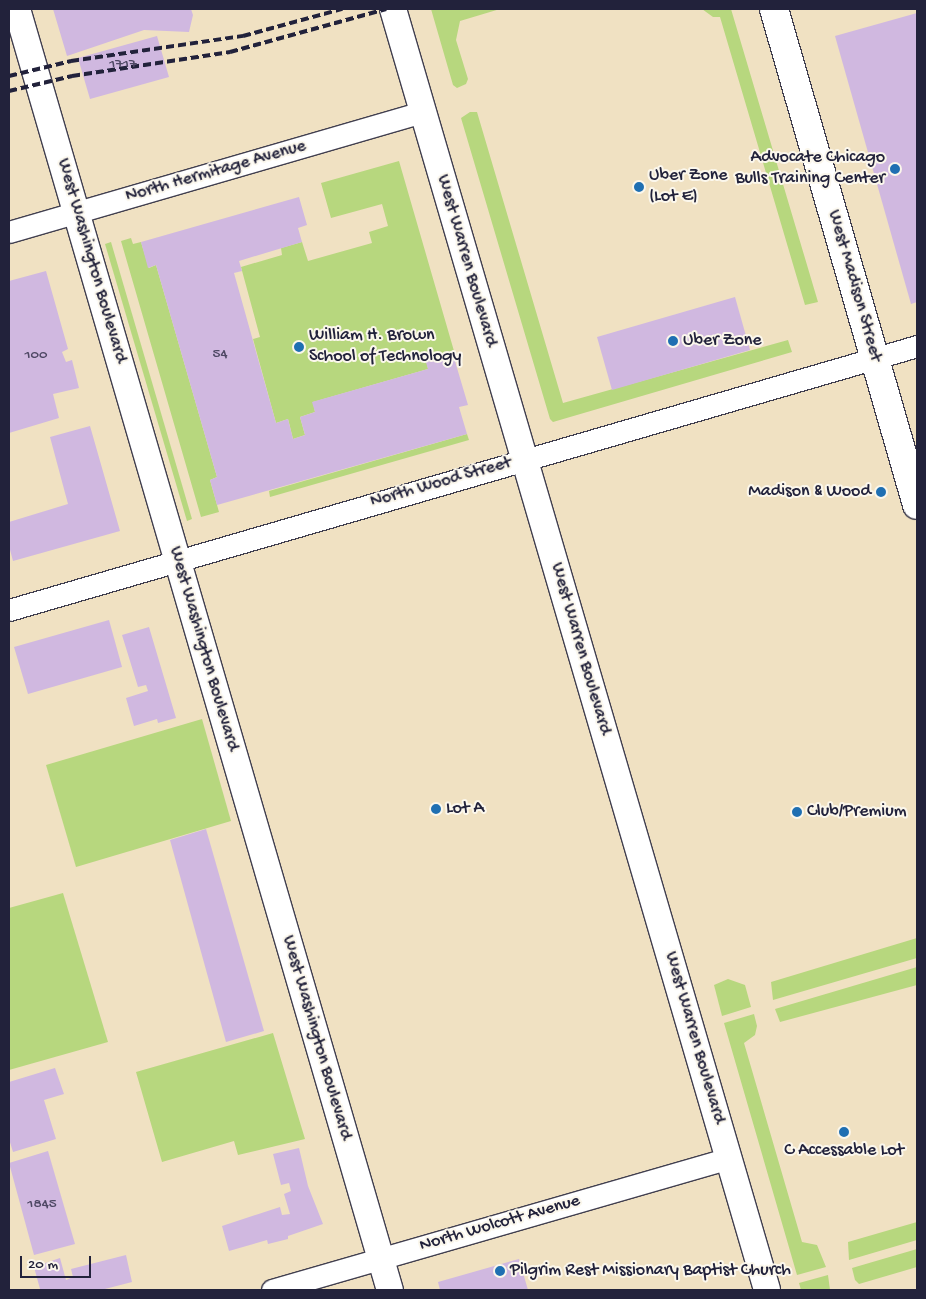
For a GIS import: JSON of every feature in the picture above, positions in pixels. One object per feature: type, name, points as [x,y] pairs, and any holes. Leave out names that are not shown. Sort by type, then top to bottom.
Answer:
[{"type":"main road","name":"West Madison Street","points":[[774,9],[917,505]]},
{"type":"street","name":"West Washington Boulevard","points":[[17,9],[390,1290]]},
{"type":"street","name":"West Warren Boulevard","points":[[393,9],[767,1290]]},
{"type":"street","name":"North Hermitage Avenue","points":[[9,232],[423,112]]},
{"type":"street","name":"North Wood Street","points":[[9,610],[917,346]]},
{"type":"street","name":"North Wolcott Avenue","points":[[272,1290],[729,1158]]},
{"type":"green space","points":[[431,9],[500,9],[460,21],[456,40],[468,79],[466,84],[457,88],[453,85]]},
{"type":"green space","points":[[702,9],[731,9],[818,302],[805,305],[720,17],[713,17]]},
{"type":"green space","points":[[470,112],[477,112],[563,403],[788,340],[792,352],[553,422],[550,419],[461,118]]},
{"type":"green space","points":[[399,161],[454,351],[426,359],[428,369],[313,402],[315,412],[300,417],[305,435],[293,439],[288,419],[276,423],[253,339],[260,337],[241,267],[282,255],[281,248],[302,242],[308,261],[372,243],[369,232],[388,226],[382,204],[331,218],[321,183]]},
{"type":"green space","points":[[131,238],[133,244],[141,242],[149,268],[156,265],[217,477],[210,480],[219,512],[201,517],[121,241]]},
{"type":"green space","points":[[111,242],[192,519],[187,521],[105,244]]},
{"type":"green space","points":[[467,434],[469,440],[270,497],[269,491]]},
{"type":"green space","points":[[202,719],[231,821],[76,867],[46,765]]},
{"type":"green space","points":[[63,893],[108,1042],[9,1070],[9,908]]},
{"type":"green space","points":[[917,938],[917,958],[773,1000],[771,982]]},
{"type":"green space","points":[[917,967],[917,985],[780,1022],[775,1009]]},
{"type":"green space","points":[[728,979],[745,985],[751,1007],[722,1016],[714,985]]},
{"type":"green space","points":[[754,1014],[757,1026],[755,1035],[744,1043],[802,1242],[817,1245],[826,1267],[797,1275],[724,1023]]},
{"type":"green space","points":[[273,1033],[305,1139],[238,1155],[234,1141],[162,1162],[136,1072]]},
{"type":"green space","points":[[917,1222],[917,1240],[849,1260],[848,1242]]},
{"type":"green space","points":[[917,1249],[917,1267],[859,1284],[855,1280],[852,1268]]},
{"type":"green space","points":[[828,1275],[830,1290],[801,1290],[799,1283]]},
{"type":"building","points":[[53,9],[191,9],[193,15],[189,32],[144,30],[67,56]]},
{"type":"building","name":"Advocate Chicago Bulls Training Center","points":[[917,13],[917,302],[911,304],[835,36]]},
{"type":"building","points":[[157,36],[169,77],[90,99],[78,58]]},
{"type":"building","points":[[299,197],[307,225],[298,228],[302,242],[239,261],[242,271],[234,273],[276,423],[288,419],[293,439],[305,435],[300,417],[315,412],[312,402],[428,369],[425,359],[452,351],[468,405],[459,407],[467,434],[217,505],[210,480],[217,477],[156,265],[148,268],[141,242]]},
{"type":"building","points":[[46,271],[68,349],[62,352],[66,362],[72,360],[79,388],[53,394],[59,418],[9,433],[9,281]]},
{"type":"building","name":"Uber Zone","points":[[735,297],[750,350],[612,390],[597,337]]},
{"type":"building","points":[[90,426],[120,531],[13,561],[9,546],[9,522],[68,504],[50,437]]},
{"type":"building","points":[[109,620],[122,667],[28,694],[14,647]]},
{"type":"building","points":[[149,627],[176,718],[158,723],[157,719],[134,726],[126,698],[148,691],[146,685],[138,687],[122,635]]},
{"type":"building","points":[[206,829],[264,1031],[226,1042],[170,840]]},
{"type":"building","points":[[55,1068],[64,1094],[44,1100],[56,1139],[13,1152],[9,1139],[9,1082]]},
{"type":"building","points":[[299,1148],[308,1186],[323,1224],[288,1236],[288,1239],[268,1244],[267,1240],[229,1251],[222,1226],[280,1207],[282,1215],[290,1214],[284,1194],[291,1191],[289,1183],[281,1185],[273,1154]]},
{"type":"building","points":[[48,1151],[75,1244],[34,1255],[9,1163]]},
{"type":"building","points":[[126,1255],[132,1282],[101,1290],[36,1290],[40,1289],[34,1267],[60,1258],[66,1280],[73,1277],[71,1269]]},
{"type":"building","name":"Pilgrim Rest Missionary Baptist Church","points":[[519,1259],[528,1290],[440,1290],[438,1282]]},
{"type":"railway","points":[[9,76],[71,61],[243,36],[342,9]]},
{"type":"railway","points":[[9,91],[72,76],[230,52],[386,9]]},
{"type":"place","name":"Advocate Chicago Bulls Training Center","points":[[895,169]]},
{"type":"place","name":"Uber Zone (Lot E)","points":[[639,187]]},
{"type":"place","name":"Uber Zone","points":[[673,341]]},
{"type":"place","name":"William H. Brown School of Technology","points":[[299,347]]},
{"type":"place","name":"Madison & Wood","points":[[881,492]]},
{"type":"place","name":"Lot A","points":[[436,809]]},
{"type":"place","name":"Club/Premium","points":[[797,812]]},
{"type":"place","name":"C Accessable Lot","points":[[844,1132]]},
{"type":"place","name":"Pilgrim Rest Missionary Baptist Church","points":[[500,1271]]}]
